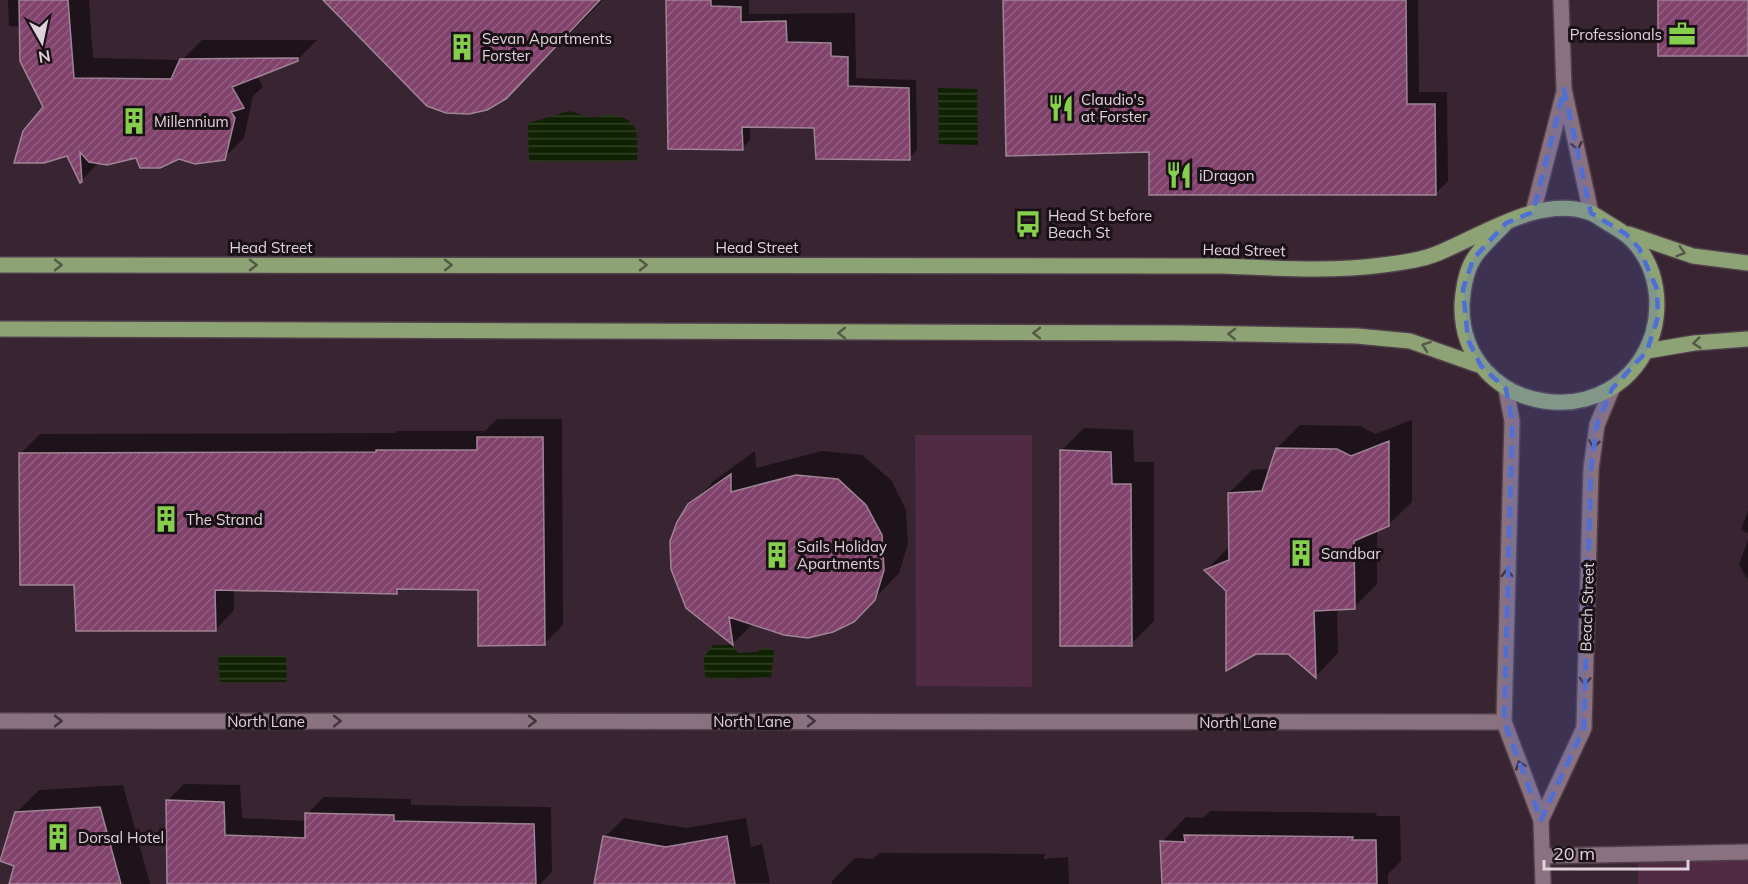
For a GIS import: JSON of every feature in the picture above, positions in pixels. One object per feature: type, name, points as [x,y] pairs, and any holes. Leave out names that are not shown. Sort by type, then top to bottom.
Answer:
[{"type":"main road","points":[[1626,234],[1639,248],[1650,266],[1657,289],[1658,317],[1647,351],[1633,372],[1612,389],[1577,403],[1537,402],[1506,389],[1481,366],[1468,340],[1462,318],[1463,288],[1473,259],[1506,223],[1533,212],[1567,208],[1591,213],[1626,234],[1694,256],[1748,263]]},
{"type":"main road","name":"Head Street","points":[[0,265],[1224,266],[1312,270],[1384,265],[1434,255],[1506,223]]},
{"type":"main road","points":[[0,329],[1180,333],[1357,336],[1410,341],[1481,366]]},
{"type":"main road","points":[[1647,351],[1748,339]]},
{"type":"street","points":[[1561,0],[1564,89],[1591,213]]},
{"type":"street","points":[[1533,212],[1564,89]]},
{"type":"street","name":"Beach Street","points":[[1506,389],[1512,421],[1504,722],[1541,820],[1543,884]]},
{"type":"street","name":"Beach Street","points":[[1541,820],[1584,728],[1591,469],[1597,425],[1612,389]]},
{"type":"street","name":"North Lane","points":[[0,721],[1504,722]]},
{"type":"street","points":[[1542,856],[1748,852]]},
{"type":"highlighted area","points":[[1564,89],[1591,213],[1626,234],[1639,248],[1657,289],[1658,317],[1647,351],[1612,389],[1597,425],[1591,469],[1584,728],[1541,820],[1504,722],[1512,421],[1506,389],[1481,366],[1468,340],[1463,289],[1473,259],[1506,223],[1533,212]]},
{"type":"shaded area","points":[[938,88],[977,89],[978,145],[939,144]]},
{"type":"shaded area","points":[[570,111],[590,117],[612,115],[628,120],[636,131],[637,161],[529,162],[528,123]]},
{"type":"shaded area","points":[[915,435],[1032,435],[1032,687],[916,686]]},
{"type":"shaded area","points":[[713,645],[731,645],[738,653],[757,652],[764,647],[774,651],[771,677],[718,679],[705,677],[704,657]]},
{"type":"shaded area","points":[[218,655],[286,656],[287,682],[220,682]]},
{"type":"shaded area","points":[[1748,852],[1748,884],[1638,884],[1638,854]]},
{"type":"building","name":"Millennium","points":[[19,0],[68,0],[74,78],[171,79],[180,59],[298,58],[298,61],[232,87],[244,108],[231,112],[235,118],[225,160],[195,164],[179,159],[160,168],[140,168],[136,158],[107,165],[89,162],[80,152],[82,182],[80,183],[67,156],[44,163],[14,163],[23,131],[43,107],[20,61]]},
{"type":"building","name":"Sevan Apartments Forster","points":[[323,0],[600,0],[506,99],[487,110],[469,114],[446,113],[427,106]]},
{"type":"building","points":[[666,0],[711,0],[711,6],[741,7],[741,22],[786,21],[787,42],[831,43],[831,56],[848,57],[848,86],[909,88],[910,160],[816,159],[814,128],[742,127],[743,150],[668,149]]},
{"type":"building","points":[[1003,0],[1406,0],[1407,104],[1435,104],[1436,195],[1149,195],[1149,152],[1006,156]]},
{"type":"building","points":[[1658,0],[1748,0],[1748,56],[1658,56]]},
{"type":"building","points":[[477,437],[543,437],[545,645],[478,646],[478,590],[397,589],[397,594],[215,590],[216,631],[76,631],[74,585],[20,585],[19,453],[477,450]]},
{"type":"building","name":"Sandbar","points":[[1389,441],[1389,526],[1354,541],[1355,609],[1314,611],[1316,678],[1288,654],[1256,654],[1226,671],[1226,591],[1204,570],[1229,560],[1228,493],[1262,491],[1276,448],[1337,449],[1351,456]]},
{"type":"building","points":[[1060,450],[1111,452],[1112,484],[1131,484],[1132,646],[1060,646]]},
{"type":"building","name":"Sails Holiday Apartments","points":[[731,474],[731,492],[796,475],[838,479],[866,505],[882,535],[884,570],[875,600],[854,622],[833,632],[808,638],[784,635],[729,617],[733,645],[686,608],[671,569],[670,541],[677,522],[688,504]]},
{"type":"building","points":[[166,800],[224,802],[225,835],[305,838],[305,813],[394,815],[394,821],[534,824],[536,884],[167,884]]},
{"type":"building","name":"Dorsal Hotel","points":[[100,807],[121,884],[9,884],[14,866],[0,861],[15,812]]},
{"type":"building","points":[[1184,835],[1353,837],[1352,840],[1376,840],[1377,884],[1162,884],[1160,841],[1185,842]]},
{"type":"building","points":[[603,836],[666,847],[727,836],[735,884],[594,884]]},
{"type":"place","name":"Professionals","points":[[1682,34]]},
{"type":"place","name":"Sevan Apartments Forster","points":[[462,47]]},
{"type":"place","name":"Claudio's at Forster","points":[[1061,108]]},
{"type":"place","name":"Millennium","points":[[134,121]]},
{"type":"place","name":"iDragon","points":[[1179,175]]},
{"type":"place","name":"Head St before Beach St","points":[[1028,224]]},
{"type":"place","name":"The Strand","points":[[166,519]]},
{"type":"place","name":"Sandbar","points":[[1301,553]]},
{"type":"place","name":"Sails Holiday Apartments","points":[[777,555]]},
{"type":"place","name":"Dorsal Hotel","points":[[58,837]]}]
